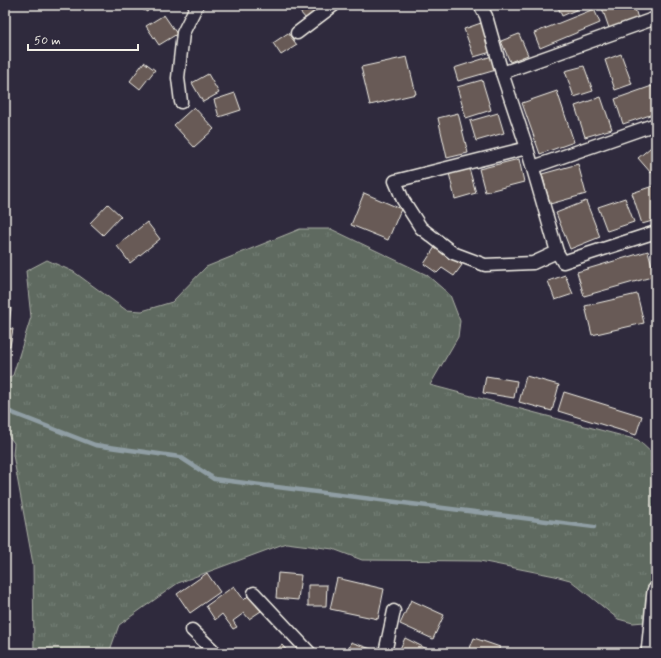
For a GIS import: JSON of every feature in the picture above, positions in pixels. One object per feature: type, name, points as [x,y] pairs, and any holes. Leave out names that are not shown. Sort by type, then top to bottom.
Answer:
[{"type":"street","points":[[181,102],[178,78],[183,33],[197,5]]},
{"type":"street","points":[[298,33],[334,5]]},
{"type":"street","points":[[480,5],[486,16],[502,73],[533,167],[557,252],[563,262],[656,232]]},
{"type":"street","points":[[502,73],[656,18]]},
{"type":"street","points":[[533,167],[656,124]]},
{"type":"street","points":[[527,148],[395,181],[403,200],[421,228],[453,253],[485,265],[533,263],[557,252]]},
{"type":"street","points":[[650,653],[656,591]]},
{"type":"street","points":[[254,593],[310,653]]},
{"type":"street","points":[[385,653],[394,611]]},
{"type":"street","points":[[192,630],[216,653]]},
{"type":"green space","points":[[300,229],[331,229],[427,275],[450,295],[460,321],[458,337],[430,385],[638,440],[656,457],[656,621],[633,623],[618,619],[570,580],[555,576],[480,561],[362,560],[333,549],[286,543],[178,583],[119,625],[109,653],[34,653],[33,564],[13,455],[14,443],[5,431],[5,381],[13,375],[31,317],[26,271],[47,260],[74,272],[126,310],[142,311],[172,302],[206,267]]},
{"type":"building","points":[[135,5],[151,5],[147,12]]},
{"type":"building","points":[[294,5],[323,5],[323,6],[306,19]]},
{"type":"building","points":[[557,5],[579,5],[580,8],[562,16]]},
{"type":"building","points":[[601,5],[634,5],[638,19],[609,28]]},
{"type":"building","points":[[594,9],[600,23],[540,48],[534,33]]},
{"type":"building","points":[[164,15],[177,34],[159,45],[146,26]]},
{"type":"building","points":[[481,23],[491,52],[474,57],[464,29]]},
{"type":"building","points":[[288,33],[297,45],[281,55],[273,43]]},
{"type":"building","points":[[519,34],[528,55],[510,62],[501,41]]},
{"type":"building","points":[[621,54],[632,84],[615,90],[605,60]]},
{"type":"building","points":[[492,56],[496,70],[458,81],[454,68]]},
{"type":"building","points":[[407,57],[416,94],[370,105],[361,67]]},
{"type":"building","points":[[144,62],[155,70],[140,89],[130,81]]},
{"type":"building","points":[[584,66],[593,91],[574,97],[565,71]]},
{"type":"building","points":[[208,74],[219,93],[203,102],[192,83]]},
{"type":"building","points":[[482,80],[491,110],[466,118],[457,87]]},
{"type":"building","points":[[652,86],[656,97],[656,113],[623,124],[615,99]]},
{"type":"building","points":[[557,91],[574,142],[540,154],[522,103]]},
{"type":"building","points":[[235,93],[241,110],[219,117],[214,100]]},
{"type":"building","points":[[601,97],[612,129],[585,137],[575,106]]},
{"type":"building","points":[[194,107],[214,129],[194,147],[174,125]]},
{"type":"building","points":[[458,113],[468,153],[447,158],[438,118]]},
{"type":"building","points":[[498,113],[504,133],[476,141],[470,121]]},
{"type":"building","points":[[656,143],[656,169],[651,173],[638,158]]},
{"type":"building","points":[[519,159],[524,182],[485,192],[479,169]]},
{"type":"building","points":[[578,164],[586,194],[550,204],[542,174]]},
{"type":"building","points":[[469,168],[476,193],[455,199],[449,173]]},
{"type":"building","points":[[656,185],[656,220],[642,224],[632,193]]},
{"type":"building","points":[[364,193],[401,209],[388,240],[351,225]]},
{"type":"building","points":[[625,198],[634,222],[607,231],[598,207]]},
{"type":"building","points":[[586,201],[600,237],[570,249],[556,213]]},
{"type":"building","points":[[108,204],[121,216],[103,235],[90,223]]},
{"type":"building","points":[[147,222],[160,239],[130,263],[117,246]]},
{"type":"building","points":[[435,247],[462,265],[454,276],[442,268],[437,273],[424,264]]},
{"type":"building","points":[[648,251],[655,276],[584,296],[577,272]]},
{"type":"building","points":[[565,275],[573,294],[555,300],[548,281]]},
{"type":"building","points":[[637,294],[644,323],[592,335],[585,306]]},
{"type":"building","points":[[5,308],[11,308],[9,325],[5,324]]},
{"type":"building","points":[[5,328],[13,329],[10,346],[5,345]]},
{"type":"building","points":[[486,376],[517,381],[514,398],[483,393]]},
{"type":"building","points":[[526,376],[559,385],[552,411],[519,402]]},
{"type":"building","points":[[564,392],[642,416],[636,435],[558,411]]},
{"type":"building","points":[[207,573],[220,592],[190,613],[177,594]]},
{"type":"building","points":[[278,573],[301,575],[298,600],[276,598]]},
{"type":"building","points":[[337,578],[384,589],[378,619],[330,609]]},
{"type":"building","points":[[308,585],[327,585],[326,606],[308,606]]},
{"type":"building","points":[[234,586],[244,600],[249,595],[261,611],[249,619],[244,613],[233,621],[237,627],[233,629],[222,614],[215,620],[206,606]]},
{"type":"building","points":[[411,600],[444,615],[433,639],[400,624]]},
{"type":"building","points":[[6,602],[8,623],[5,623]]},
{"type":"building","points":[[405,638],[435,653],[398,653]]},
{"type":"building","points":[[474,638],[500,647],[497,653],[468,653]]},
{"type":"building","points":[[351,642],[374,650],[373,653],[348,653]]},
{"type":"building","points":[[282,645],[289,653],[272,653]]},
{"type":"waterway","points":[[5,410],[95,445],[180,457],[214,479],[594,527]]}]
